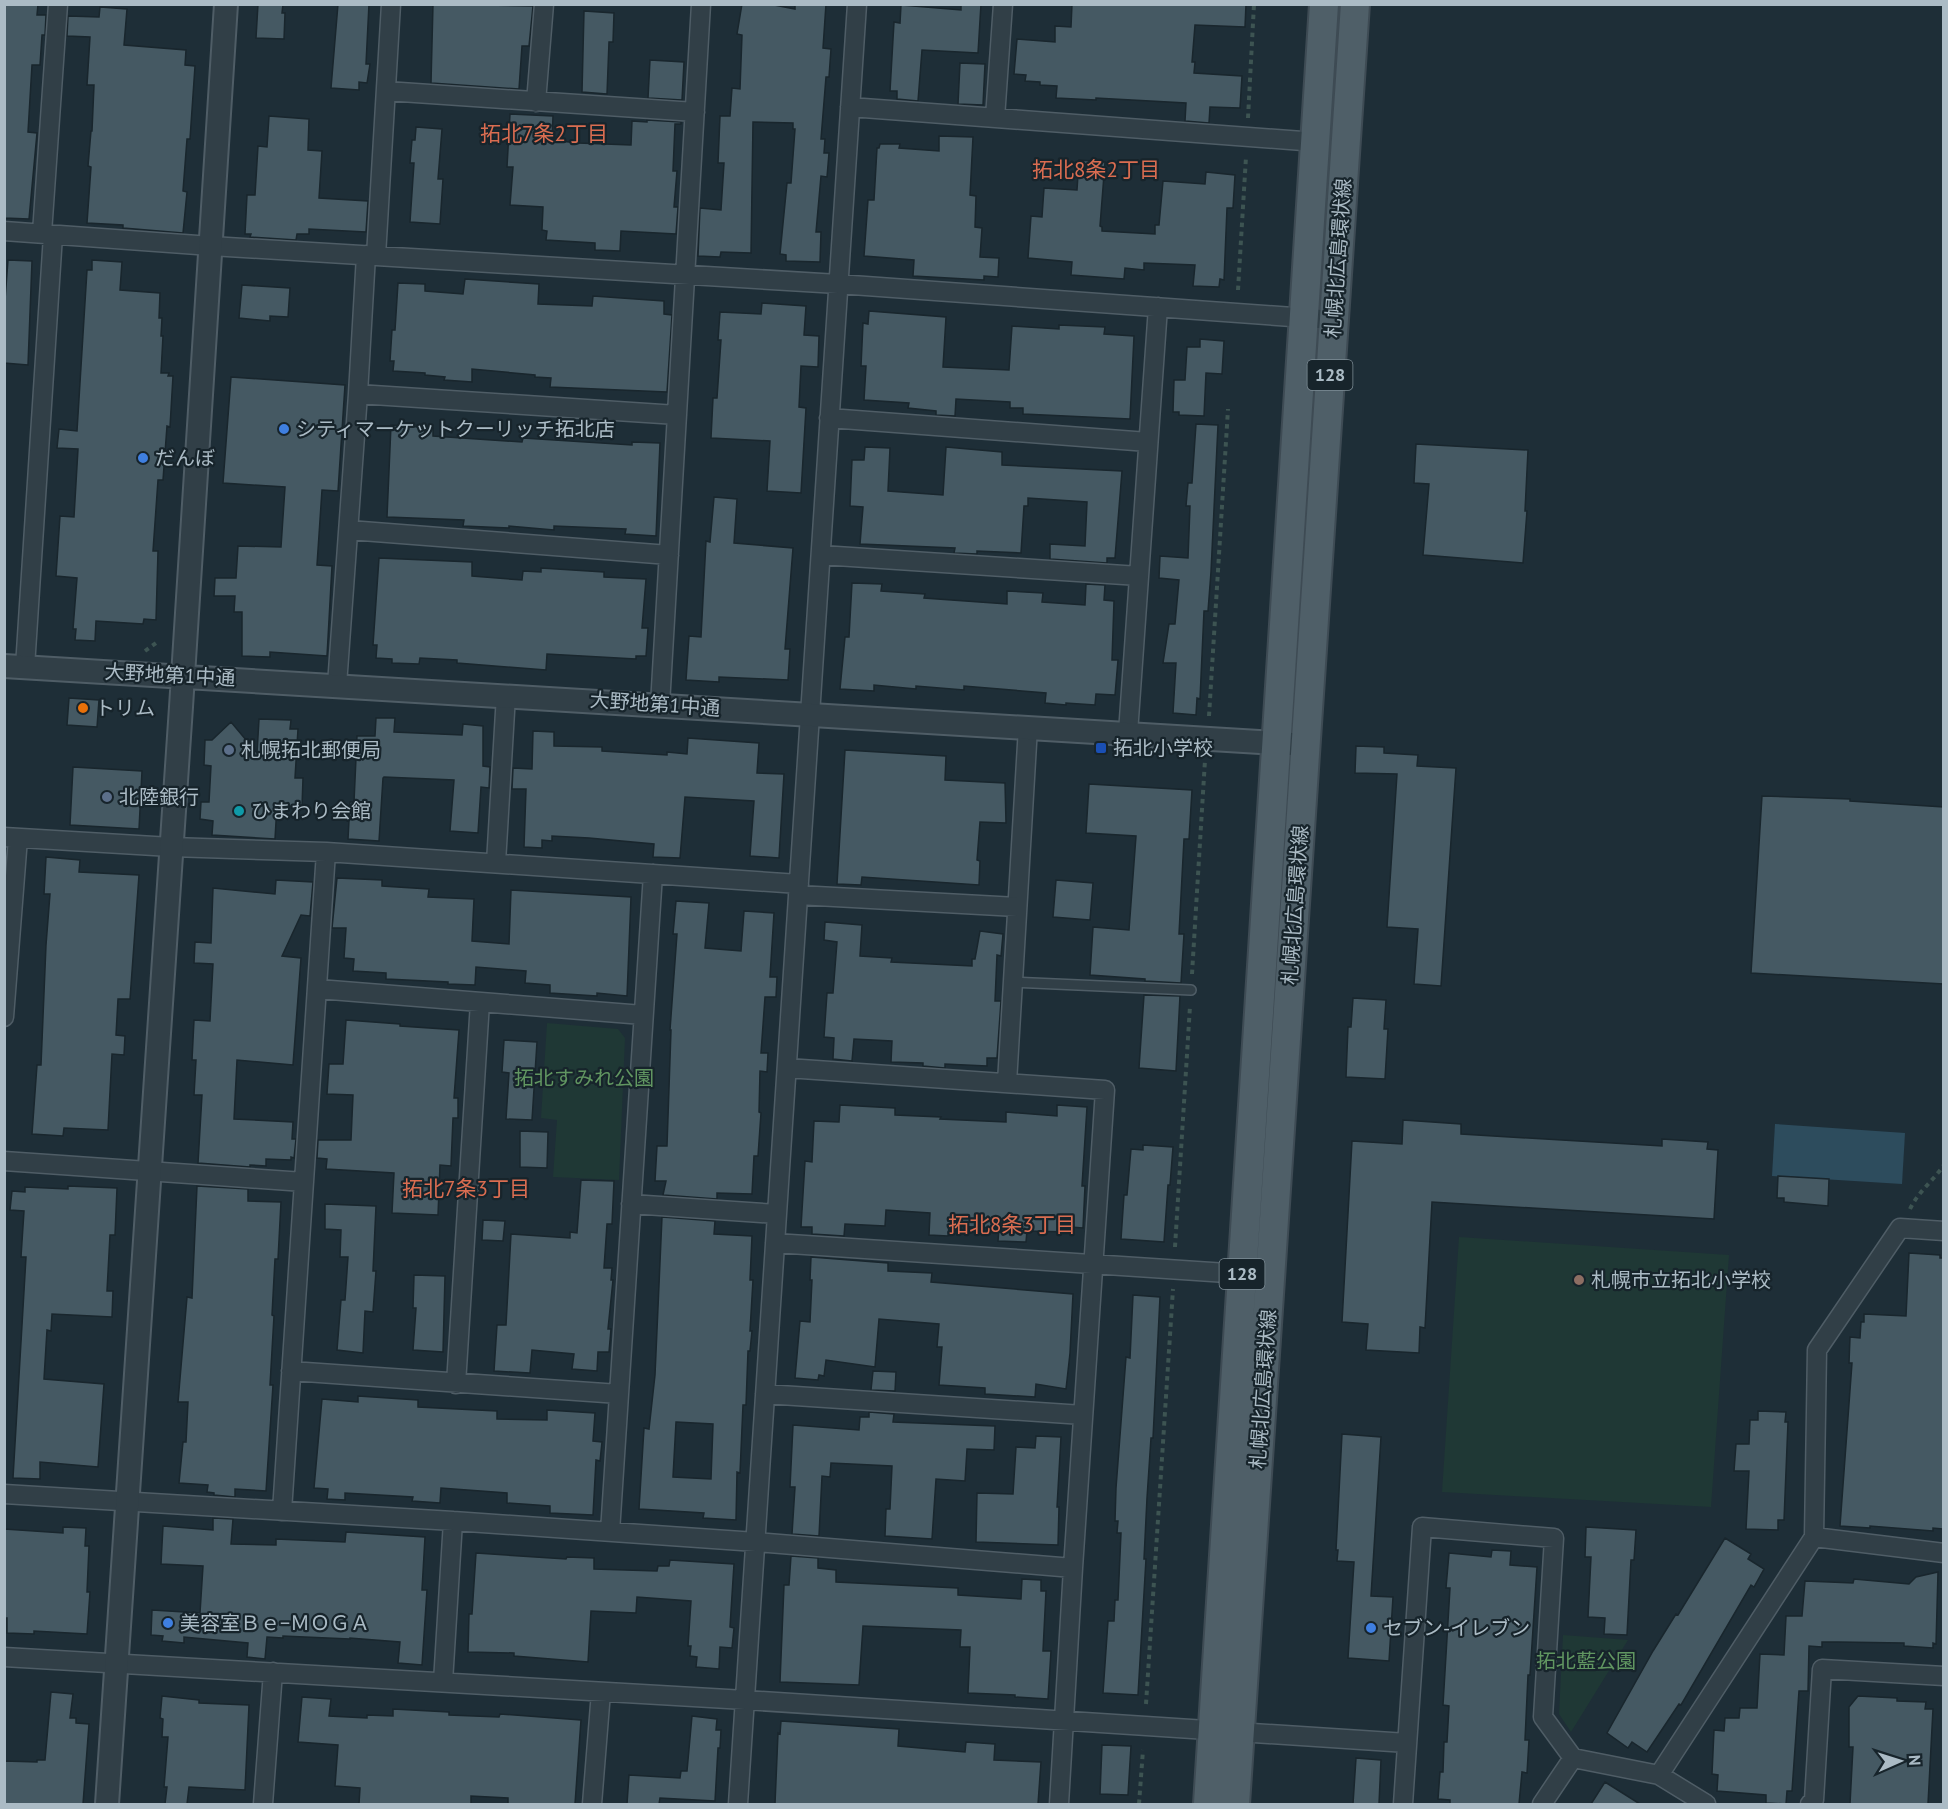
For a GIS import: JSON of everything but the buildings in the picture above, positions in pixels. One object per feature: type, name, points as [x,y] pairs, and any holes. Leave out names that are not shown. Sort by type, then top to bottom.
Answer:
[{"type":"main road","name":"札幌北広島環状線","points":[[1235,1804],[1226,1731],[1242,1274],[1324,4]]},
{"type":"main road","name":"札幌北広島環状線","points":[[1208,1804],[1226,1731],[1306,745],[1355,4]]},
{"type":"street","points":[[15,666],[48,234],[58,4]]},
{"type":"street","points":[[107,1804],[226,4]]},
{"type":"street","points":[[337,685],[358,394],[386,91],[391,4]]},
{"type":"street","points":[[536,102],[544,4]]},
{"type":"street","points":[[660,705],[701,4]]},
{"type":"street","points":[[738,1804],[857,4]]},
{"type":"street","points":[[995,118],[1003,4]]},
{"type":"street","points":[[386,91],[695,112]]},
{"type":"street","points":[[850,107],[1316,141]]},
{"type":"street","points":[[4,231],[211,246],[838,284],[1334,320]]},
{"type":"street","points":[[1128,734],[1158,307]]},
{"type":"street","points":[[358,394],[677,415]]},
{"type":"street","points":[[829,418],[1148,442]]},
{"type":"street","points":[[349,530],[669,555]]},
{"type":"street","points":[[821,555],[1139,576]]},
{"type":"street","name":"大野地第1中通","points":[[15,666],[1306,745]]},
{"type":"street","points":[[496,863],[506,695]]},
{"type":"street","points":[[1007,1083],[1028,727]]},
{"type":"street","points":[[5,1005],[11,837],[171,847],[326,852],[496,863],[653,874],[798,889],[1017,907]]},
{"type":"street","points":[[282,1511],[326,852]]},
{"type":"street","points":[[610,1532],[653,874]]},
{"type":"street","points":[[318,989],[643,1014]]},
{"type":"street","points":[[456,1384],[480,1002]]},
{"type":"street","points":[[787,1068],[1105,1089],[1059,1804]]},
{"type":"street","points":[[4,1161],[304,1182]]},
{"type":"street","points":[[632,1204],[777,1214]]},
{"type":"street","points":[[1659,1775],[1814,1537],[1817,1350],[1900,1228],[1944,1231]]},
{"type":"street","points":[[775,1243],[1242,1274]]},
{"type":"street","points":[[291,1371],[619,1394]]},
{"type":"street","points":[[765,1394],[1083,1415]]},
{"type":"street","points":[[4,1494],[453,1521],[756,1542],[1073,1568]]},
{"type":"street","points":[[443,1682],[453,1521]]},
{"type":"street","points":[[1403,1804],[1422,1527],[1554,1538],[1543,1717],[1573,1758],[1659,1775],[1706,1804]]},
{"type":"street","points":[[1814,1537],[1944,1553]]},
{"type":"street","points":[[4,1656],[745,1700],[1407,1743]]},
{"type":"street","points":[[1810,1804],[1814,1800],[1822,1669],[1944,1676]]},
{"type":"street","points":[[263,1804],[273,1672]]},
{"type":"street","points":[[592,1804],[601,1692]]},
{"type":"street","points":[[1542,1804],[1573,1758]]},
{"type":"lane","points":[[1013,982],[1191,990]]},
{"type":"path","points":[[1248,122],[1254,4]]},
{"type":"path","points":[[1238,290],[1246,156]]},
{"type":"path","points":[[1210,706],[1228,409]]},
{"type":"path","points":[[144,652],[156,643]]},
{"type":"path","points":[[1204,769],[1205,760]]},
{"type":"path","points":[[1900,1228],[1915,1197],[1935,1179],[1944,1165]]},
{"type":"path","points":[[1146,1704],[1173,1288]]},
{"type":"path","points":[[1139,1804],[1143,1750]]},
{"type":"green space","name":"拓北すみれ公園","points":[[547,1023],[618,1029],[625,1038],[619,1180],[553,1177],[557,1120],[541,1118]]},
{"type":"green space","points":[[1459,1237],[1729,1255],[1711,1507],[1442,1492]]},
{"type":"green space","name":"拓北藍公園","points":[[1563,1635],[1628,1640],[1571,1732],[1559,1714]]},
{"type":"water","points":[[1775,1124],[1905,1133],[1902,1184],[1772,1176]]},
{"type":"place","name":"シティマーケットクーリッチ拓北店","points":[[284,429]]},
{"type":"place","name":"だんぼ","points":[[143,458]]},
{"type":"place","name":"トリム","points":[[83,708]]},
{"type":"place","name":"拓北小学校","points":[[1101,748]]},
{"type":"place","name":"札幌拓北郵便局","points":[[229,750]]},
{"type":"place","name":"北陸銀行","points":[[107,797]]},
{"type":"place","name":"ひまわり会館","points":[[239,811]]},
{"type":"place","name":"札幌市立拓北小学校","points":[[1579,1280]]},
{"type":"place","name":"美容室Ｂｅ−ＭＯＧＡ","points":[[168,1623]]},
{"type":"place","name":"セブン-イレブン","points":[[1371,1628]]},
{"type":"district","name":"拓北7条2丁目","points":[[544,134]]},
{"type":"district","name":"拓北8条2丁目","points":[[1096,170]]},
{"type":"district","name":"拓北7条3丁目","points":[[466,1189]]},
{"type":"district","name":"拓北8条3丁目","points":[[1012,1225]]}]
